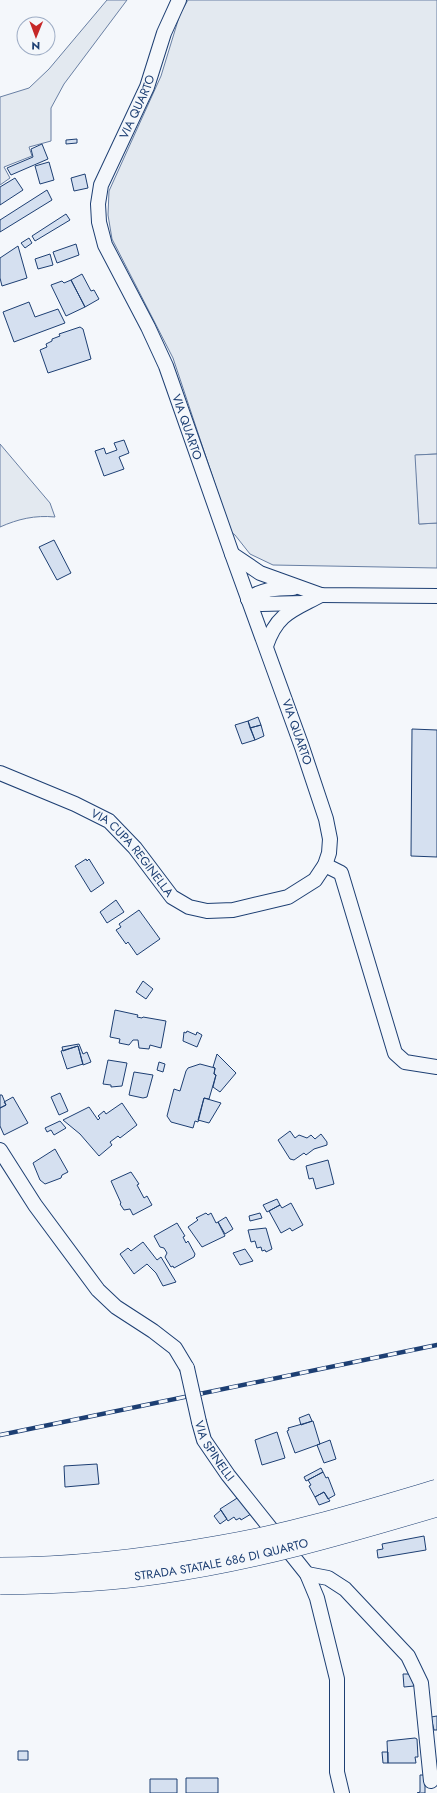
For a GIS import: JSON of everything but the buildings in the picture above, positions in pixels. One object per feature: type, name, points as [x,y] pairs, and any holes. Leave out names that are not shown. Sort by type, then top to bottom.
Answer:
[{"type":"highway","name":"STRADA STATALE 686 DI QUARTO","points":[[0,1568],[86,1564],[221,1546],[364,1511],[437,1490]]},
{"type":"highway","name":"STRADA STATALE 686 DI QUARTO","points":[[0,1584],[116,1578],[203,1566],[330,1537],[437,1506]]},
{"type":"street","name":"VIA QUARTO","points":[[179,0],[164,33],[147,87],[101,185],[98,204],[99,222],[105,245],[148,327],[166,366],[266,646],[326,819],[330,846],[325,865]]},
{"type":"street","points":[[232,554],[260,573],[321,595],[437,596]]},
{"type":"street","points":[[248,599],[259,592],[272,588],[305,588]]},
{"type":"street","points":[[266,646],[271,631],[280,618],[321,595]]},
{"type":"street","points":[[248,599],[261,604],[306,603]]},
{"type":"street","name":"VIA CUPA REGINELLA","points":[[0,773],[75,804],[109,821],[135,848],[172,897],[189,907],[207,911],[233,910],[288,897],[308,886],[315,880],[325,865]]},
{"type":"street","points":[[325,865],[342,873],[395,1053],[405,1062],[437,1067]]},
{"type":"street","name":"VIA SPINELLI","points":[[0,1150],[35,1205],[98,1290],[116,1307],[153,1331],[175,1348],[187,1368],[204,1440],[228,1475],[306,1574],[317,1598],[337,1679],[337,1772],[342,1793]]},
{"type":"street","points":[[306,1574],[328,1578],[345,1589],[408,1656],[421,1683],[432,1781]]},
{"type":"shaded area","points":[[107,0],[127,0],[64,84],[51,108],[51,141],[29,147],[32,156],[4,167],[10,178],[0,185],[0,97],[29,88],[49,69]]},
{"type":"shaded area","points":[[188,0],[437,0],[437,454],[416,455],[419,524],[437,523],[437,568],[273,565],[250,554],[231,532],[173,358],[112,239],[108,215],[109,191],[161,76],[180,14]]},
{"type":"shaded area","points":[[0,444],[50,503],[55,517],[27,518],[0,527]]},
{"type":"shaded area","points":[[437,454],[437,523],[419,524],[415,455]]},
{"type":"railway","points":[[0,1435],[437,1345]]}]
